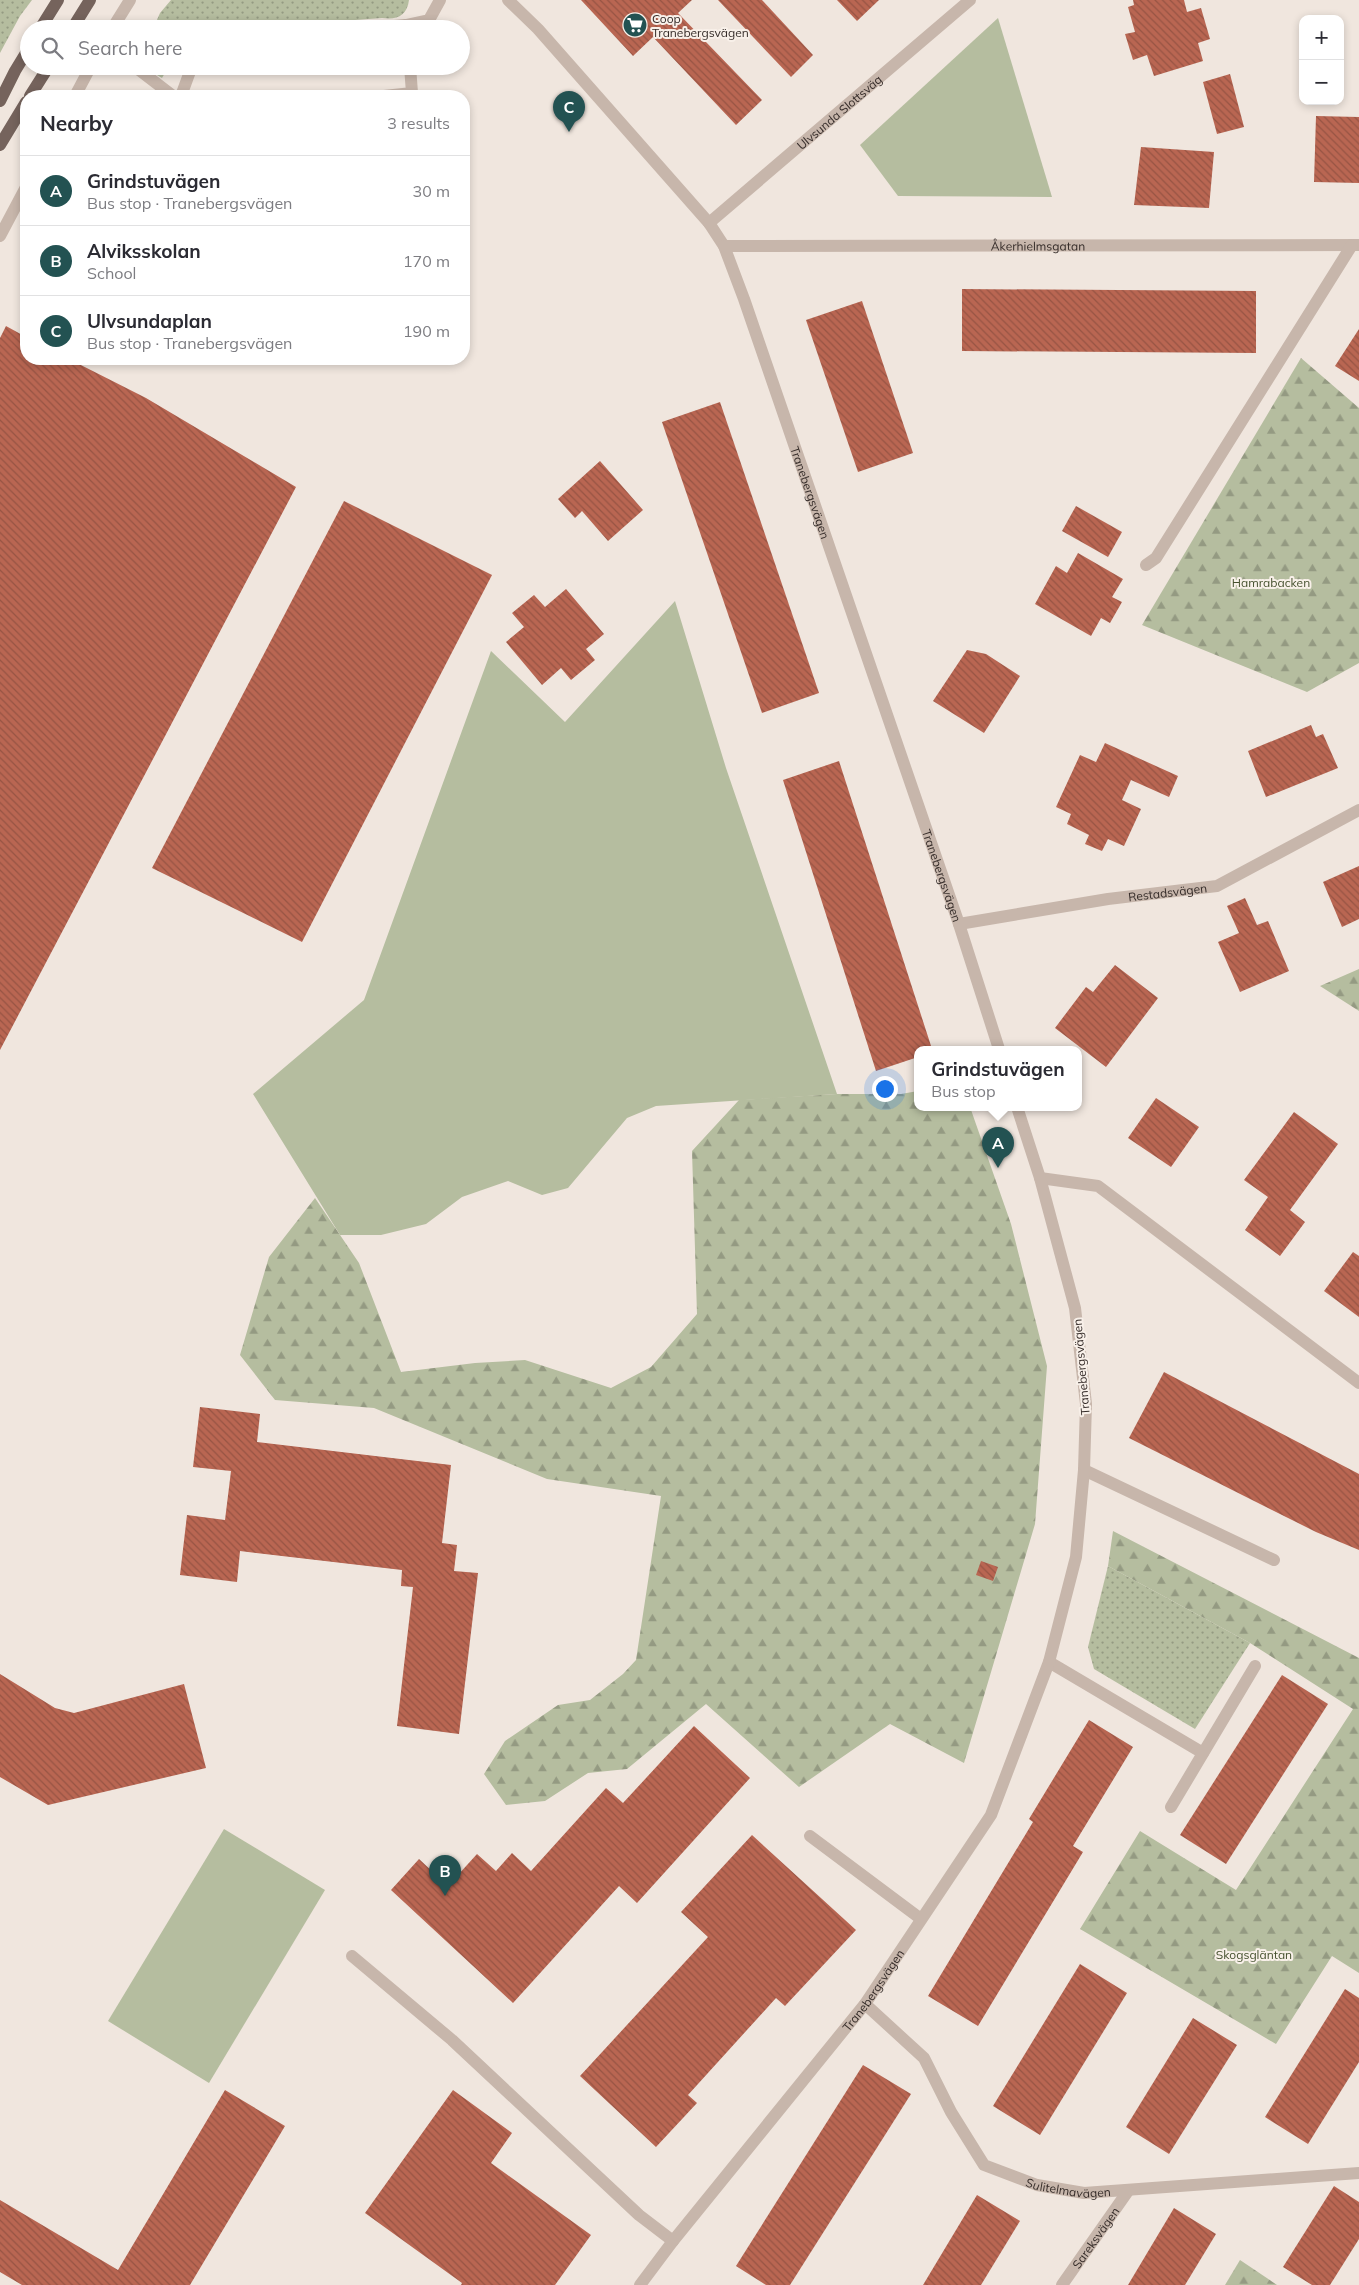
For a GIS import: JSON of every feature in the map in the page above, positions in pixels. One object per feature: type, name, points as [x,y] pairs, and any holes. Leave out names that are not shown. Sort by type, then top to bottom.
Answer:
[{"type":"main road","points":[[46,20],[58,0]]},
{"type":"main road","points":[[78,20],[90,0]]},
{"type":"main road","points":[[0,101],[20,61]]},
{"type":"main road","points":[[34,90],[43,75]]},
{"type":"main road","points":[[0,145],[20,112]]},
{"type":"street","points":[[118,20],[130,0]]},
{"type":"street","points":[[429,20],[440,0]]},
{"type":"street","name":"Tranebergsvägen","points":[[514,2],[709,223],[724,246],[959,924],[998,1046]]},
{"type":"street","name":"Ulvsunda Slottsväg","points":[[709,223],[965,2]]},
{"type":"street","points":[[78,90],[86,75]]},
{"type":"street","points":[[146,75],[165,90]]},
{"type":"street","points":[[183,90],[189,75]]},
{"type":"street","points":[[411,75],[412,90]]},
{"type":"street","points":[[0,236],[20,198]]},
{"type":"street","name":"Åkerhielmsgatan","points":[[724,246],[1355,245]]},
{"type":"street","name":"Åkerhielmsgatan","points":[[1146,565],[1156,558],[1355,245]]},
{"type":"street","name":"Restadsvägen","points":[[959,924],[1108,899],[1217,886],[1359,810]]},
{"type":"street","name":"Tranebergsvägen","points":[[640,2285],[673,2241],[865,2004],[991,1815],[1049,1662],[1076,1557],[1084,1470],[1086,1404],[1075,1308],[1040,1178],[1018,1111]]},
{"type":"street","points":[[1040,1178],[1098,1186],[1359,1383]]},
{"type":"street","points":[[1084,1470],[1274,1560]]},
{"type":"street","points":[[1049,1662],[1202,1753]]},
{"type":"street","points":[[1171,1807],[1255,1666]]},
{"type":"street","points":[[810,1836],[921,1919]]},
{"type":"street","points":[[352,1956],[452,2040],[640,2215],[673,2241]]},
{"type":"street","name":"Sulitelmavägen","points":[[865,2004],[924,2058],[951,2112],[984,2165],[1038,2185],[1084,2193],[1359,2173]]},
{"type":"street","name":"Sareksvägen","points":[[1062,2285],[1128,2191]]},
{"type":"green space","points":[[0,0],[32,0],[20,16],[0,53]]},
{"type":"green space","points":[[171,0],[409,0],[406,10],[400,16],[355,20],[157,20],[160,13]]},
{"type":"green space","points":[[998,18],[1052,197],[898,196],[860,145]]},
{"type":"green space","name":"Hamrabacken","points":[[1301,358],[1359,408],[1359,663],[1307,692],[1142,625]]},
{"type":"green space","points":[[675,601],[726,768],[837,1094],[656,1106],[627,1118],[568,1188],[542,1195],[508,1181],[462,1197],[426,1224],[381,1235],[340,1235],[253,1094],[364,1000],[491,651],[565,722]]},
{"type":"green space","points":[[1359,969],[1359,1011],[1320,986]]},
{"type":"green space","points":[[914,1092],[914,1111],[971,1111],[1011,1224],[1047,1366],[1035,1524],[964,1763],[890,1724],[799,1787],[706,1704],[627,1769],[588,1773],[545,1801],[506,1805],[484,1774],[505,1741],[558,1705],[590,1700],[623,1674],[636,1660],[661,1496],[547,1479],[374,1408],[275,1400],[240,1355],[269,1257],[315,1198],[359,1263],[401,1372],[475,1363],[525,1360],[611,1388],[651,1367],[697,1314],[692,1151],[739,1100],[837,1094],[901,1094]]},
{"type":"green space","name":"Skogsgläntan","points":[[1113,1531],[1359,1658],[1359,1973],[1332,1956],[1276,2044],[1080,1929],[1140,1831],[1236,1890],[1353,1709],[1250,1643],[1108,1566]]},
{"type":"green space","points":[[1108,1566],[1250,1643],[1195,1729],[1094,1669],[1088,1647]]},
{"type":"green space","points":[[224,1829],[325,1890],[209,2083],[108,2021]]},
{"type":"green space","points":[[1240,2260],[1277,2285],[1225,2285]]},
{"type":"building","points":[[581,0],[692,0],[678,13],[762,100],[736,125],[653,37],[633,56]]},
{"type":"building","points":[[718,0],[762,0],[813,55],[791,77]]},
{"type":"building","points":[[837,0],[879,0],[857,21]]},
{"type":"building","points":[[1133,0],[1184,0],[1187,12],[1201,8],[1210,39],[1198,43],[1203,61],[1154,76],[1147,55],[1133,60],[1125,34],[1135,32],[1128,7],[1134,5]]},
{"type":"building","points":[[1230,74],[1244,127],[1217,134],[1203,82]]},
{"type":"building","points":[[1316,116],[1359,117],[1359,183],[1314,182]]},
{"type":"building","points":[[1141,147],[1214,152],[1209,208],[1134,205]]},
{"type":"building","points":[[962,289],[1256,291],[1256,353],[962,351]]},
{"type":"building","points":[[862,301],[913,453],[858,472],[806,320]]},
{"type":"building","points":[[6,326],[20,334],[20,365],[81,365],[146,398],[296,487],[0,1050],[0,338]]},
{"type":"building","points":[[1359,329],[1359,381],[1335,366]]},
{"type":"building","points":[[720,402],[819,693],[762,713],[662,422]]},
{"type":"building","points":[[600,461],[643,510],[608,541],[582,511],[575,518],[558,499]]},
{"type":"building","points":[[344,501],[492,575],[302,942],[152,868]]},
{"type":"building","points":[[1076,506],[1122,532],[1108,557],[1062,531]]},
{"type":"building","points":[[1078,553],[1123,579],[1112,597],[1122,602],[1110,623],[1101,618],[1091,636],[1035,604],[1056,566],[1067,573]]},
{"type":"building","points":[[566,589],[604,634],[586,649],[595,660],[571,680],[561,668],[542,685],[506,642],[524,627],[512,613],[534,595],[545,607]]},
{"type":"building","points":[[967,650],[986,654],[1020,676],[984,733],[933,701]]},
{"type":"building","points":[[1311,725],[1316,737],[1323,734],[1338,768],[1266,797],[1248,751]]},
{"type":"building","points":[[1105,743],[1178,776],[1169,797],[1131,780],[1122,800],[1141,809],[1124,846],[1108,839],[1102,851],[1085,844],[1089,835],[1067,824],[1071,814],[1056,807],[1080,755],[1096,762]]},
{"type":"building","points":[[839,761],[931,1046],[914,1046],[914,1058],[876,1071],[783,780]]},
{"type":"building","points":[[1359,866],[1359,919],[1342,927],[1323,882]]},
{"type":"building","points":[[1245,898],[1257,925],[1268,921],[1289,971],[1240,992],[1218,942],[1239,933],[1227,906]]},
{"type":"building","points":[[1115,965],[1158,998],[1106,1067],[1082,1049],[1082,1046],[1079,1046],[1055,1028],[1086,987],[1093,992]]},
{"type":"building","points":[[1156,1098],[1199,1127],[1171,1167],[1128,1138]]},
{"type":"building","points":[[1294,1112],[1338,1144],[1290,1210],[1305,1222],[1280,1256],[1245,1230],[1268,1197],[1244,1180]]},
{"type":"building","points":[[1353,1252],[1359,1256],[1359,1317],[1324,1291]]},
{"type":"building","points":[[1164,1372],[1359,1474],[1359,1550],[1316,1532],[1129,1438]]},
{"type":"building","points":[[200,1407],[260,1414],[257,1442],[451,1465],[442,1543],[457,1545],[454,1571],[478,1573],[459,1734],[397,1726],[413,1587],[401,1586],[402,1570],[240,1551],[237,1582],[180,1575],[187,1515],[225,1520],[231,1471],[193,1467]]},
{"type":"building","points":[[981,1561],[998,1567],[993,1581],[976,1575]]},
{"type":"building","points":[[0,1674],[55,1708],[74,1713],[184,1684],[206,1768],[48,1805],[0,1777]]},
{"type":"building","points":[[1282,1675],[1328,1704],[1226,1864],[1180,1835]]},
{"type":"building","points":[[1089,1720],[1133,1747],[1073,1846],[1083,1852],[978,2026],[928,1996],[1033,1822],[1029,1819]]},
{"type":"building","points":[[694,1726],[750,1778],[637,1903],[619,1886],[513,2003],[391,1890],[419,1859],[448,1886],[477,1854],[496,1871],[512,1853],[531,1871],[606,1788],[623,1803]]},
{"type":"building","points":[[752,1835],[856,1930],[785,2006],[776,1998],[688,2095],[697,2103],[656,2147],[580,2076],[708,1937],[681,1912]]},
{"type":"building","points":[[1080,1964],[1127,1993],[1040,2135],[993,2106]]},
{"type":"building","points":[[1345,1989],[1359,1998],[1359,2062],[1308,2144],[1265,2117]]},
{"type":"building","points":[[1193,2018],[1237,2045],[1169,2154],[1126,2127]]},
{"type":"building","points":[[863,2065],[911,2094],[790,2285],[766,2285],[736,2266]]},
{"type":"building","points":[[225,2090],[285,2126],[190,2285],[22,2285],[0,2272],[0,2200],[118,2270]]},
{"type":"building","points":[[453,2090],[512,2133],[491,2163],[591,2235],[555,2285],[461,2285],[462,2283],[365,2213]]},
{"type":"building","points":[[1334,2186],[1359,2202],[1359,2239],[1330,2285],[1312,2285],[1283,2267]]},
{"type":"building","points":[[977,2195],[1020,2221],[981,2285],[923,2285]]},
{"type":"building","points":[[1174,2208],[1216,2234],[1185,2285],[1128,2285]]},
{"type":"place","name":"Coop Tranebergsvägen","points":[[635,25]]},
{"type":"place","name":"Ulvsundaplan","points":[[569,132]]},
{"type":"place","name":"Grindstuvägen","points":[[998,1168]]},
{"type":"place","name":"Alviksskolan","points":[[445,1896]]}]
